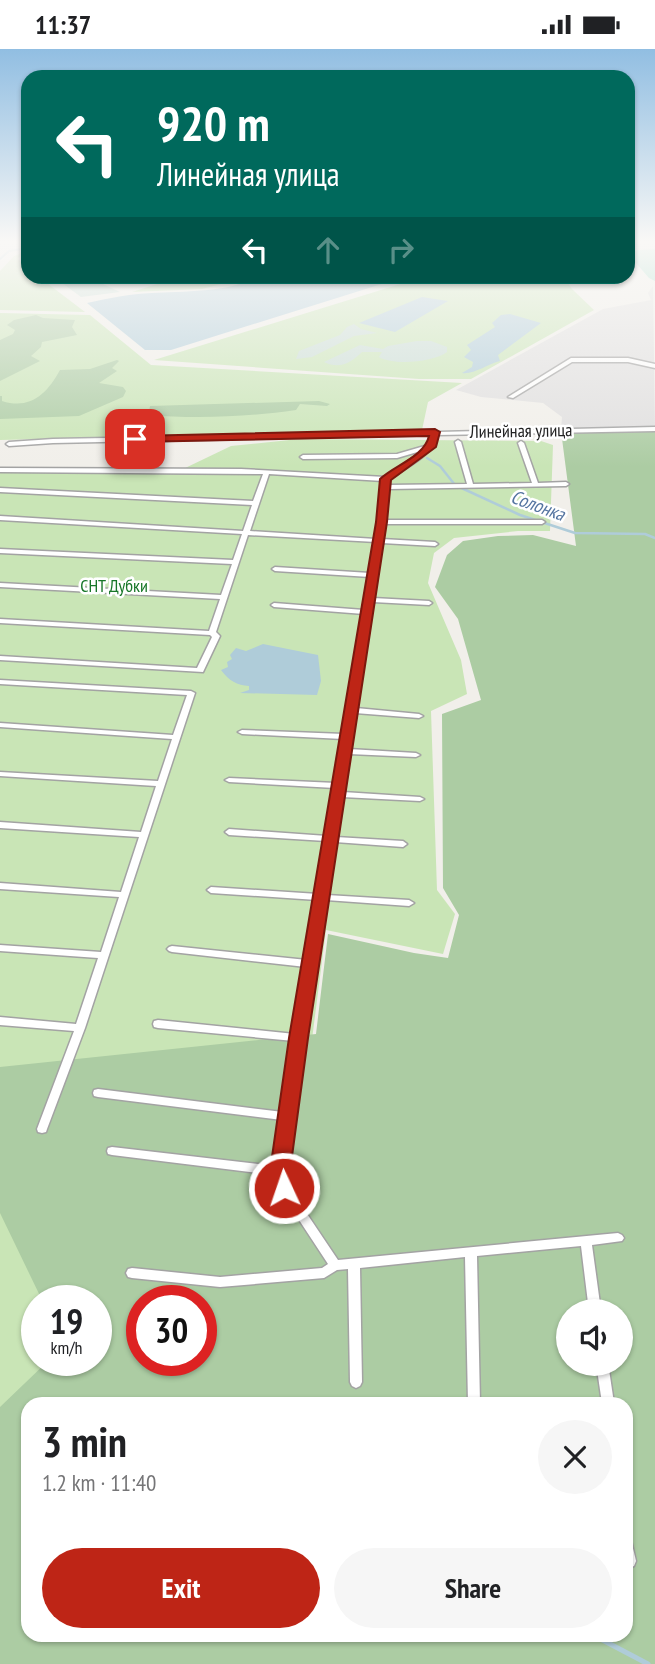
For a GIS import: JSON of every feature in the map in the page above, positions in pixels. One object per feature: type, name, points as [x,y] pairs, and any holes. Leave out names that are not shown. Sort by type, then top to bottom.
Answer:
[{"type":"street","points":[[511,397],[571,360],[628,360],[655,366]]},
{"type":"street","name":"Линейная улица","points":[[9,444],[435,432],[655,429]]},
{"type":"street","points":[[335,1265],[284,1188],[280,1171],[386,483],[432,445],[435,432]]},
{"type":"street","points":[[458,442],[470,484]]},
{"type":"street","points":[[521,443],[535,484]]},
{"type":"street","points":[[303,457],[397,456],[432,445]]},
{"type":"street","points":[[0,470],[194,470],[386,483],[566,484]]},
{"type":"street","points":[[212,633],[266,473]]},
{"type":"street","points":[[0,491],[257,503]]},
{"type":"street","points":[[0,518],[435,544]]},
{"type":"street","points":[[382,522],[542,522]]},
{"type":"street","points":[[0,551],[236,562]]},
{"type":"street","points":[[275,569],[373,575]]},
{"type":"street","points":[[0,585],[224,597]]},
{"type":"street","points":[[369,600],[429,603]]},
{"type":"street","points":[[274,605],[365,612]]},
{"type":"street","points":[[0,621],[212,633],[216,636],[202,668],[193,671],[0,658]]},
{"type":"street","points":[[0,682],[191,693],[80,1028],[42,1129]]},
{"type":"street","points":[[351,710],[419,716]]},
{"type":"street","points":[[0,725],[175,737]]},
{"type":"street","points":[[242,732],[348,737]]},
{"type":"street","points":[[345,751],[416,755]]},
{"type":"street","points":[[0,774],[160,784]]},
{"type":"street","points":[[229,780],[420,799]]},
{"type":"street","points":[[0,825],[141,835]]},
{"type":"street","points":[[229,832],[403,844]]},
{"type":"street","points":[[0,886],[125,895]]},
{"type":"street","points":[[211,890],[410,903]]},
{"type":"street","points":[[0,948],[104,955]]},
{"type":"street","points":[[172,949],[312,964]]},
{"type":"street","points":[[0,1021],[80,1028]]},
{"type":"street","points":[[158,1024],[299,1038]]},
{"type":"street","points":[[98,1093],[288,1117]]},
{"type":"street","points":[[112,1151],[280,1171]]},
{"type":"street","points":[[132,1273],[220,1282],[324,1273],[335,1265],[618,1238]]},
{"type":"street","points":[[586,1242],[593,1299]]},
{"type":"street","points":[[471,1254],[474,1397]]},
{"type":"street","points":[[354,1265],[355,1382]]},
{"type":"street","points":[[604,1376],[607,1397]]},
{"type":"shaded area","points":[[590,316],[653,316],[655,429],[561,431],[562,417],[543,403],[481,397],[456,390]]},
{"type":"green space","points":[[0,316],[92,316],[151,365],[462,383],[428,402],[422,430],[0,440]]},
{"type":"green space","points":[[39,316],[75,320],[72,327],[77,335],[42,342],[41,347],[31,356],[40,361],[0,381],[0,340],[13,334],[15,330],[7,325],[14,320]]},
{"type":"green space","points":[[295,316],[583,316],[471,379],[419,379],[154,360]]},
{"type":"green space","points":[[354,324],[361,329],[377,333],[354,336],[312,357],[296,359],[299,351],[340,335]]},
{"type":"green space","points":[[417,341],[431,341],[447,347],[447,352],[414,362],[386,360],[379,357],[382,352],[362,352],[345,364],[324,362],[360,345],[383,349]]},
{"type":"green space","points":[[119,361],[112,368],[117,371],[99,383],[123,387],[126,391],[123,397],[79,416],[0,419],[0,396],[2,401],[12,403],[29,401],[43,393],[60,370],[90,369]]},
{"type":"green space","points":[[319,401],[330,404],[300,404],[296,410],[241,416],[148,415],[150,406]]},
{"type":"green space","points":[[655,429],[655,1664],[0,1664],[0,1407],[32,1376],[112,1376],[112,1285],[35,1285],[0,1213],[0,1067],[316,1034],[328,934],[448,958],[459,915],[443,888],[442,714],[481,700],[458,619],[435,587],[447,555],[463,541],[533,535],[576,546],[561,431]]},
{"type":"green space","name":"СНТ Дубки","points":[[299,439],[541,441],[553,445],[550,531],[518,531],[454,538],[434,553],[428,583],[461,660],[467,694],[431,711],[437,890],[455,914],[443,954],[326,930],[294,1180],[655,1237],[633,1363],[633,1299],[556,1299],[556,1376],[631,1376],[627,1397],[567,1397],[217,1362],[217,1285],[126,1285],[126,1300],[112,1300],[112,1285],[21,1285],[21,1376],[42,1376],[31,1397],[21,1397],[21,1437],[0,1538],[0,470],[181,470],[231,446]]},
{"type":"water","points":[[103,316],[278,316],[171,350],[145,350]]},
{"type":"water","points":[[375,316],[422,316],[395,332],[359,323]]},
{"type":"water","points":[[499,316],[518,316],[541,323],[498,355],[500,361],[462,373],[472,367],[473,362],[464,357],[471,350],[467,345],[495,327],[492,323]]},
{"type":"water","points":[[263,644],[318,655],[321,681],[317,695],[240,693],[249,690],[249,686],[233,682],[221,670],[228,667],[227,662],[232,659],[230,655],[236,648],[246,651]]},
{"type":"waterway","name":"Солонка","points":[[427,458],[440,466],[455,485],[520,515],[575,533],[645,534],[655,538]]},
{"type":"waterway","points":[[606,1642],[648,1664]]},
{"type":"route","points":[[135,439],[435,432],[432,445],[424,453],[386,479],[382,522],[365,612],[326,879],[299,1038],[280,1171],[284,1188]]}]
